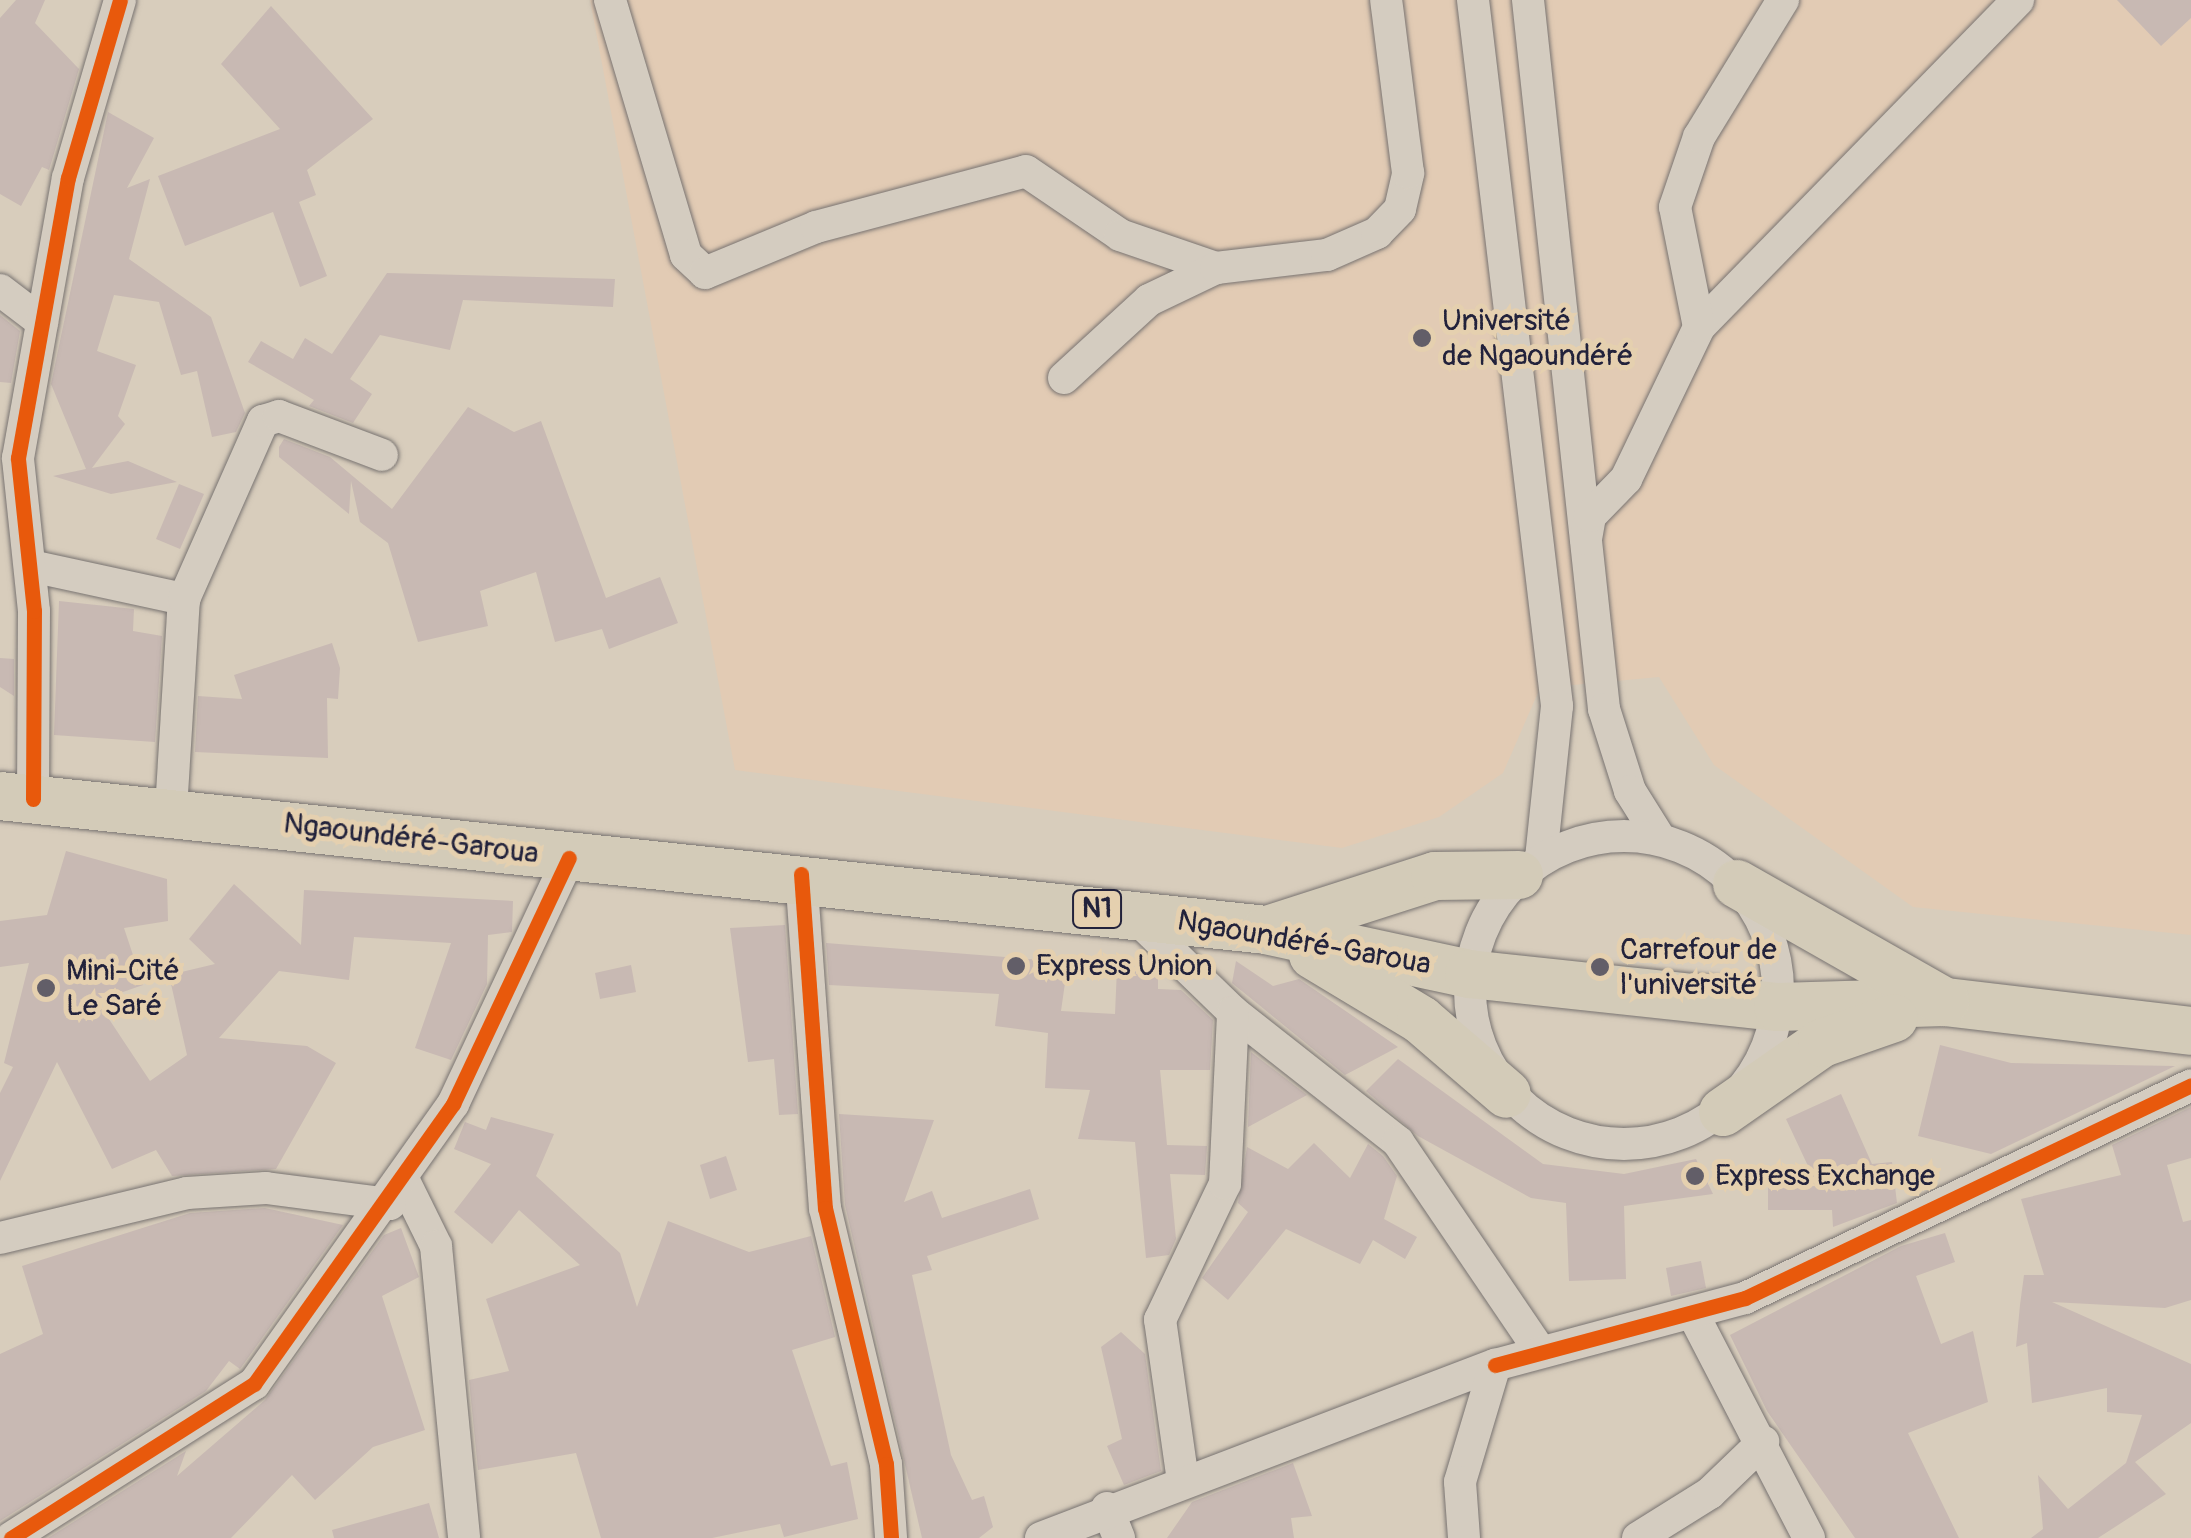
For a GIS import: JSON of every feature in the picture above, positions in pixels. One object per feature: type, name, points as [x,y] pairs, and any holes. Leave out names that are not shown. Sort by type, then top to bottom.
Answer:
[{"type":"highway","name":"Ngaoundéré-Garoua","points":[[16,798],[172,810],[569,858],[802,874],[1266,930],[1469,974],[1778,1007],[1946,1002],[2191,1031]]},
{"type":"highway","points":[[1266,930],[1434,876],[1530,866]]},
{"type":"highway","points":[[1738,884],[1946,1002]]},
{"type":"highway","points":[[1266,930],[1421,1020],[1507,1094]]},
{"type":"highway","points":[[1722,1112],[1822,1043],[1946,1002]]},
{"type":"street","points":[[16,798],[30,566],[18,458],[68,178],[120,0]]},
{"type":"street","points":[[610,0],[686,256],[704,273],[816,227],[1026,171],[1120,234],[1216,268]]},
{"type":"street","points":[[1064,378],[1149,300],[1216,268],[1327,255],[1376,233],[1400,209],[1408,172],[1386,0]]},
{"type":"street","points":[[1473,0],[1557,706],[1530,866]]},
{"type":"street","points":[[1528,0],[1604,710],[1630,790],[1660,839],[1738,884],[1777,963],[1778,1007],[1761,1065],[1722,1112],[1670,1140],[1611,1146],[1554,1130],[1507,1094],[1476,1038],[1469,974],[1485,920],[1530,866],[1592,838],[1660,839]]},
{"type":"street","points":[[1699,326],[1676,208],[1699,137],[1783,0]]},
{"type":"street","points":[[1585,543],[1590,516],[1626,479],[1699,326],[2018,0]]},
{"type":"street","points":[[0,290],[42,322]]},
{"type":"street","points":[[172,810],[184,599],[263,421],[279,416],[382,455]]},
{"type":"street","points":[[30,566],[184,599]]},
{"type":"street","points":[[11,1538],[234,1404],[397,1193],[453,1104],[569,858]]},
{"type":"street","points":[[802,874],[821,1178],[886,1464],[891,1538]]},
{"type":"street","points":[[1132,914],[1233,1012],[1398,1142],[1538,1348]]},
{"type":"street","points":[[1182,1481],[1160,1320],[1225,1184],[1233,1012]]},
{"type":"street","points":[[1041,1538],[1113,1523],[1182,1481],[1538,1348],[1694,1316],[2191,1085]]},
{"type":"street","points":[[0,1238],[187,1193],[266,1188],[397,1193]]},
{"type":"street","points":[[397,1193],[436,1246],[464,1538]]},
{"type":"street","points":[[1694,1316],[1810,1538]]},
{"type":"street","points":[[1464,1538],[1460,1482],[1495,1365]]},
{"type":"street","points":[[1638,1538],[1710,1493],[1763,1442]]},
{"type":"shaded area","name":"Université de Ngaoundéré","points":[[590,0],[2191,0],[2191,935],[1913,907],[1714,765],[1659,677],[1540,688],[1503,773],[1439,817],[1342,848],[735,770]]},
{"type":"building","points":[[16,0],[45,0],[35,23],[79,69],[49,170],[42,167],[21,206],[0,194],[0,18]]},
{"type":"building","points":[[2117,0],[2191,0],[2191,18],[2161,46]]},
{"type":"building","points":[[271,6],[373,119],[307,170],[316,195],[299,202],[327,276],[300,287],[273,212],[185,246],[158,176],[280,129],[221,64]]},
{"type":"building","points":[[108,112],[154,138],[127,188],[150,179],[129,259],[211,317],[245,413],[236,432],[212,437],[197,371],[181,375],[159,302],[114,295],[97,351],[136,365],[118,416],[125,424],[92,468],[128,461],[177,482],[111,494],[53,476],[86,469],[51,384]]},
{"type":"building","points":[[387,273],[615,279],[613,307],[463,300],[450,350],[380,335],[350,379],[372,394],[353,423],[309,406],[314,400],[248,362],[261,341],[293,359],[305,338],[332,354]]},
{"type":"building","points":[[0,315],[20,331],[11,383],[0,382]]},
{"type":"building","points":[[468,407],[514,432],[541,421],[606,598],[660,577],[678,623],[609,649],[602,629],[555,642],[536,572],[480,591],[488,626],[418,642],[388,543],[360,522],[351,481],[349,514],[279,457],[279,447],[284,439],[330,457],[392,509]]},
{"type":"building","points":[[179,484],[204,494],[180,549],[156,539]]},
{"type":"building","points":[[59,601],[134,609],[133,631],[162,636],[155,742],[54,735]]},
{"type":"building","points":[[332,643],[340,668],[338,699],[327,698],[328,758],[195,752],[198,696],[242,699],[234,675]]},
{"type":"building","points":[[0,658],[14,659],[14,696],[0,687]]},
{"type":"building","points":[[66,851],[167,879],[168,921],[124,928],[143,985],[97,1001],[150,1081],[187,1055],[169,975],[215,964],[189,939],[234,884],[301,945],[304,890],[513,901],[512,932],[488,935],[487,984],[451,1060],[415,1048],[451,943],[354,937],[349,980],[279,971],[219,1038],[307,1046],[336,1063],[276,1169],[172,1176],[156,1150],[112,1169],[57,1062],[0,1181],[0,1093],[13,1067],[4,1063],[29,963],[0,967],[0,921],[47,915]]},
{"type":"building","points":[[785,925],[798,1114],[779,1115],[774,1059],[748,1062],[730,928]]},
{"type":"building","points":[[826,943],[1068,962],[1061,1011],[1115,1014],[1117,968],[1158,970],[1158,989],[1181,990],[1213,1020],[1210,1070],[1160,1070],[1167,1145],[1207,1146],[1205,1175],[1170,1174],[1176,1239],[1169,1255],[1146,1258],[1135,1142],[1078,1139],[1090,1090],[1045,1088],[1048,1033],[995,1026],[999,994],[829,985]]},
{"type":"building","points":[[1236,961],[1273,986],[1299,979],[1398,1047],[1345,1075],[1232,983]]},
{"type":"building","points":[[631,965],[636,992],[600,999],[595,973]]},
{"type":"building","points":[[1940,1045],[2011,1063],[2175,1066],[1991,1154],[1918,1136]]},
{"type":"building","points":[[1251,1052],[1307,1095],[1248,1127]]},
{"type":"building","points":[[1398,1059],[1543,1164],[1624,1174],[1696,1159],[1713,1194],[1624,1206],[1626,1279],[1569,1281],[1566,1203],[1531,1198],[1418,1136],[1366,1091]]},
{"type":"building","points":[[1841,1094],[1872,1164],[1892,1162],[1897,1203],[1833,1227],[1832,1210],[1768,1210],[1768,1166],[1808,1166],[1786,1119]]},
{"type":"building","points":[[2191,1107],[2191,1158],[2167,1165],[2183,1222],[2191,1220],[2191,1300],[2165,1308],[2052,1302],[2191,1364],[2191,1423],[2135,1462],[2166,1494],[2098,1538],[2031,1538],[2043,1529],[2038,1475],[2068,1509],[2126,1463],[2142,1415],[2107,1412],[2107,1388],[2032,1403],[2027,1343],[2016,1347],[2024,1275],[2044,1275],[2021,1199],[2121,1175],[2112,1145]]},
{"type":"building","points":[[839,1114],[934,1120],[904,1202],[932,1191],[942,1218],[1030,1189],[1039,1219],[927,1256],[932,1270],[912,1275],[951,1455],[972,1500],[984,1496],[993,1527],[979,1538],[922,1538],[845,1205]]},
{"type":"building","points":[[491,1117],[554,1134],[536,1176],[620,1253],[637,1307],[668,1221],[749,1252],[811,1236],[835,1337],[792,1350],[831,1466],[847,1462],[858,1519],[784,1537],[780,1524],[712,1538],[601,1538],[576,1453],[478,1470],[469,1380],[509,1371],[486,1299],[580,1265],[519,1210],[492,1244],[454,1212],[491,1164],[454,1149],[465,1122],[486,1130]]},
{"type":"building","points":[[1314,1143],[1350,1178],[1368,1144],[1383,1156],[1397,1176],[1384,1219],[1417,1237],[1405,1259],[1373,1240],[1360,1264],[1286,1229],[1228,1300],[1202,1278],[1248,1212],[1238,1203],[1247,1147],[1288,1169]]},
{"type":"building","points":[[726,1156],[737,1190],[710,1199],[700,1165]]},
{"type":"building","points":[[265,1208],[343,1225],[240,1369],[229,1361],[206,1391],[0,1521],[0,1354],[43,1334],[22,1266],[190,1213]]},
{"type":"building","points":[[401,1228],[419,1277],[382,1296],[425,1430],[373,1447],[315,1500],[292,1475],[231,1538],[48,1538],[186,1451],[177,1476],[265,1400],[384,1235]]},
{"type":"building","points":[[1945,1233],[1955,1262],[1916,1276],[1941,1344],[1973,1331],[1988,1402],[1908,1433],[1959,1538],[1855,1538],[1767,1411],[1730,1335],[1901,1246]]},
{"type":"building","points":[[1701,1261],[1706,1288],[1671,1296],[1666,1268]]},
{"type":"building","points":[[1121,1332],[1145,1354],[1161,1471],[1124,1485],[1107,1446],[1122,1439],[1101,1347]]},
{"type":"building","points":[[1293,1463],[1312,1516],[1291,1518],[1294,1538],[1167,1538],[1192,1502]]},
{"type":"building","points":[[429,1503],[439,1538],[334,1538],[332,1530]]},
{"type":"cycle path","points":[[33,799],[34,611],[18,458],[68,178],[120,0]]},
{"type":"cycle path","points":[[11,1538],[254,1384],[453,1104],[569,858]]},
{"type":"cycle path","points":[[801,874],[825,1208],[886,1464],[891,1538]]},
{"type":"cycle path","points":[[1495,1365],[1745,1298],[2191,1085]]},
{"type":"place","name":"Université de Ngaoundéré","points":[[1422,338]]},
{"type":"place","name":"Express Union","points":[[1016,966]]},
{"type":"place","name":"Carrefour de l'université","points":[[1600,967]]},
{"type":"place","name":"Mini-Cité Le Saré","points":[[46,988]]},
{"type":"place","name":"Express Exchange","points":[[1695,1176]]}]
